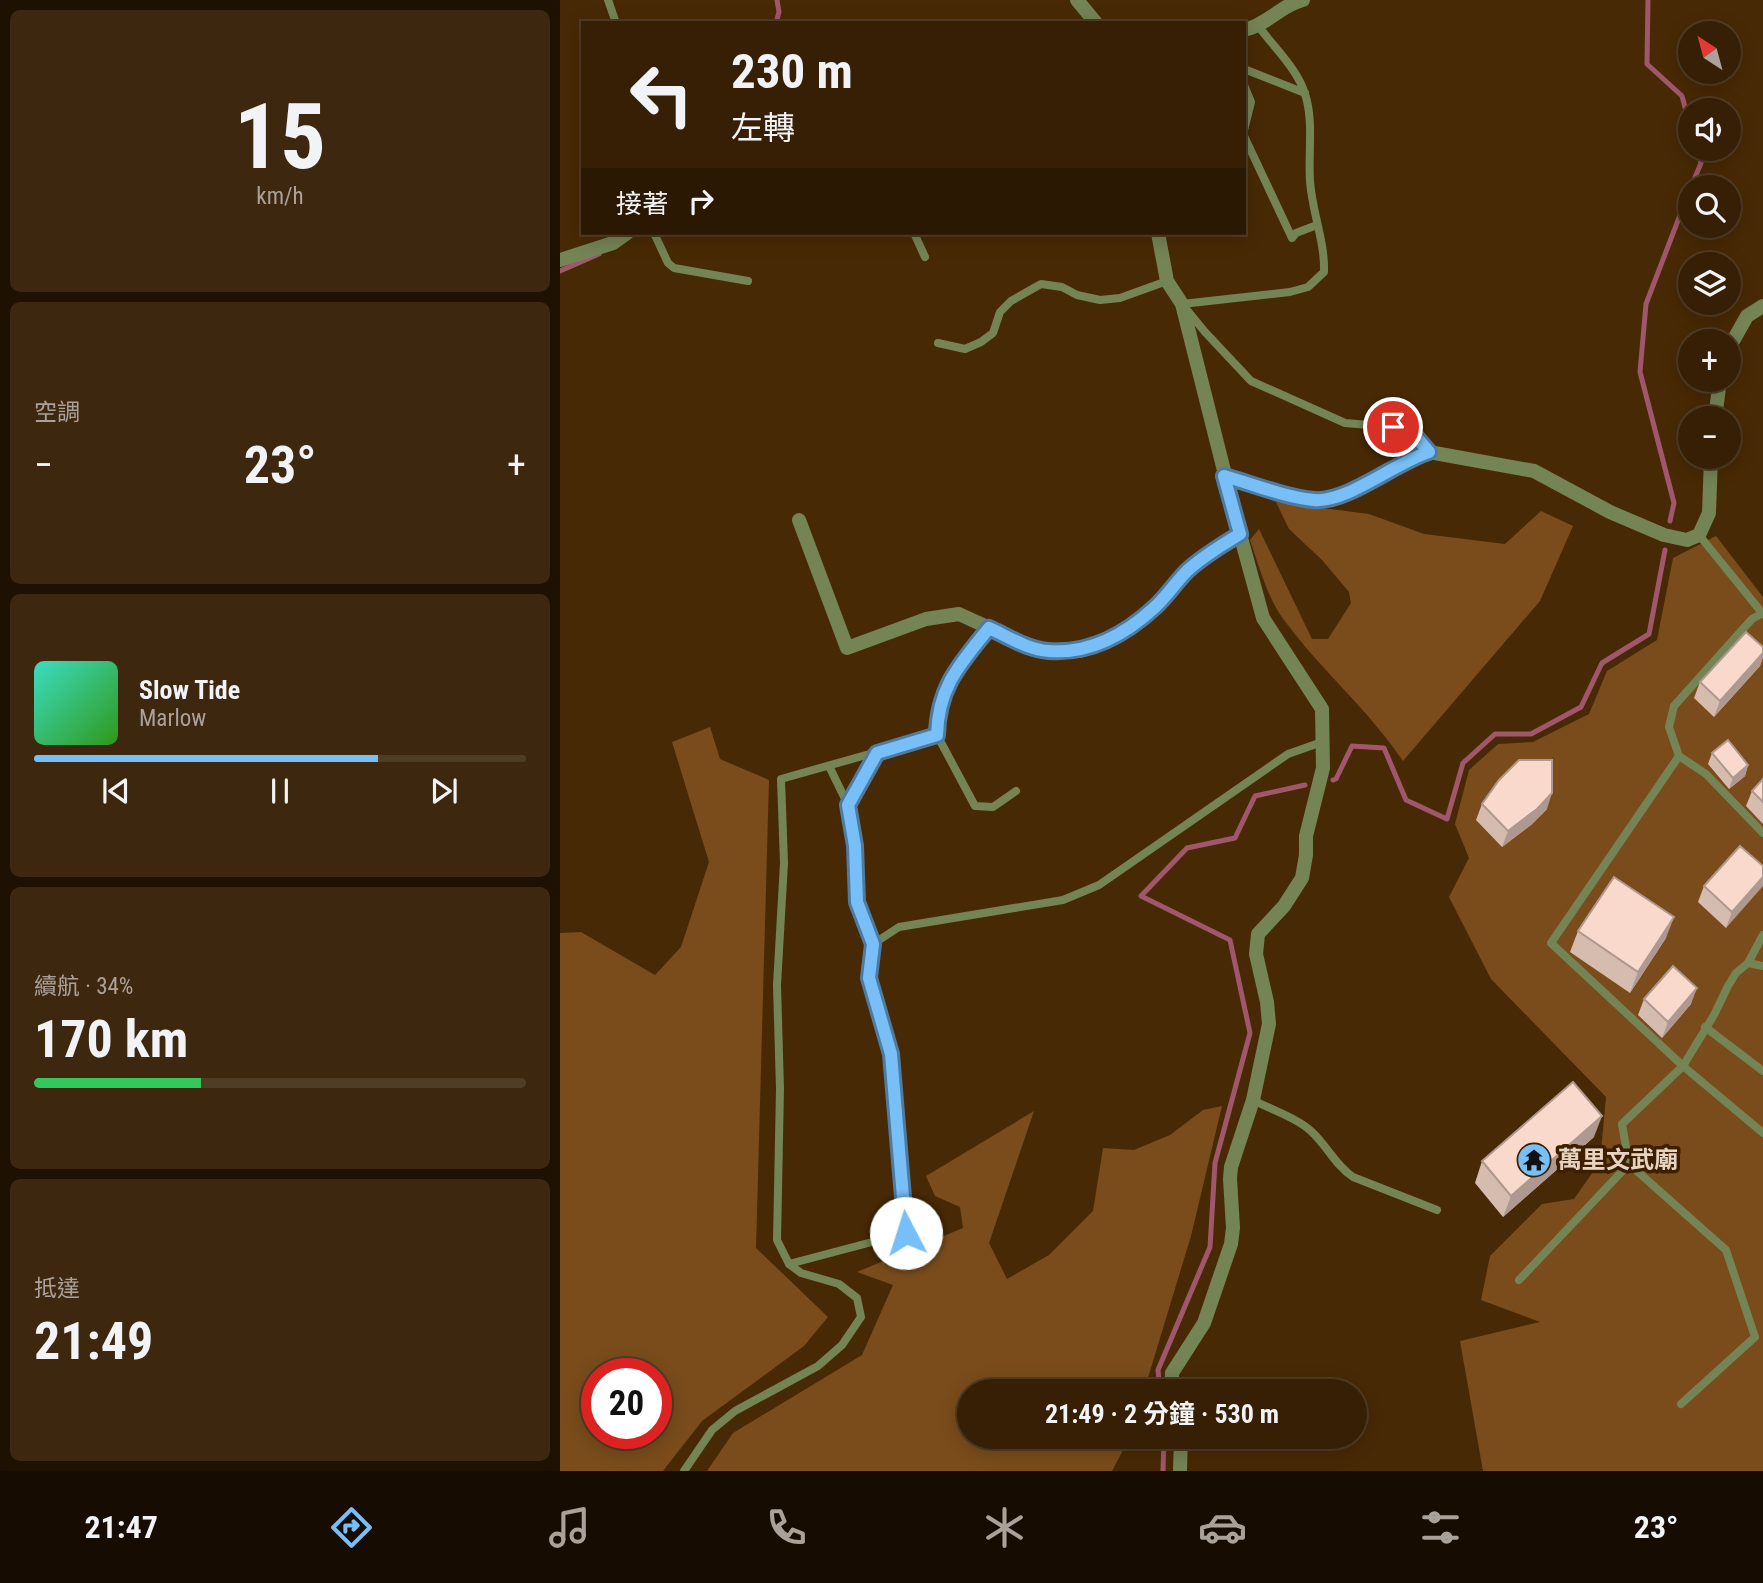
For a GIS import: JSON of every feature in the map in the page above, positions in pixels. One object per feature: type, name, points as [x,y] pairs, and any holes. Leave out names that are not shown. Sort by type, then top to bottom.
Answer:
[{"type":"street","points":[[1077,0],[1094,21]]},
{"type":"street","points":[[1252,28],[1290,3],[1303,0]]},
{"type":"street","points":[[560,260],[613,243],[624,235]]},
{"type":"street","points":[[1157,235],[1167,281],[1182,304],[1224,476],[1263,618],[1322,709],[1323,768],[1306,836],[1302,878],[1284,906],[1258,934],[1256,954],[1269,1024],[1253,1100],[1231,1167],[1231,1244],[1204,1323],[1171,1373],[1171,1379]]},
{"type":"street","points":[[1740,329],[1747,317],[1763,306]]},
{"type":"street","points":[[1224,476],[1316,500],[1340,495],[1429,452],[1534,471],[1610,512],[1664,534],[1687,540],[1699,535],[1709,513],[1711,469]]},
{"type":"street","points":[[799,520],[847,648],[926,619],[959,614],[1031,647],[1047,651],[1080,651],[1114,638],[1155,607],[1187,571],[1205,556],[1240,534]]},
{"type":"street","points":[[1180,1471],[1181,1449]]},
{"type":"lane","points":[[608,0],[615,21]]},
{"type":"lane","points":[[1182,304],[1290,292],[1308,287],[1324,272],[1324,258],[1310,182],[1309,118],[1305,93],[1291,69],[1252,28]]},
{"type":"lane","points":[[1246,70],[1305,93]]},
{"type":"lane","points":[[1246,90],[1251,103],[1246,122]]},
{"type":"lane","points":[[1246,140],[1293,238],[1296,233],[1317,225]]},
{"type":"lane","points":[[655,235],[668,263],[674,268],[748,281]]},
{"type":"lane","points":[[915,235],[925,257]]},
{"type":"lane","points":[[939,343],[965,349],[981,342],[993,333],[1000,312],[1011,301],[1041,285],[1062,287],[1077,295],[1100,300],[1120,298],[1167,281]]},
{"type":"lane","points":[[1182,304],[1251,381],[1345,423],[1393,427],[1412,432],[1429,452]]},
{"type":"lane","points":[[1699,535],[1763,613],[1752,619],[1674,706],[1669,727],[1679,756],[1706,774],[1763,834]]},
{"type":"lane","points":[[989,628],[955,670],[938,710],[937,735],[975,806],[993,807],[1016,791]]},
{"type":"lane","points":[[684,1471],[712,1430],[735,1410],[818,1366],[842,1345],[861,1317],[857,1298],[839,1284],[801,1273],[789,1264],[776,1240],[780,1089],[778,985],[784,863],[781,779],[937,735]]},
{"type":"lane","points":[[873,944],[899,928],[1063,900],[1099,885],[1288,754],[1322,742]]},
{"type":"lane","points":[[848,805],[877,753]]},
{"type":"lane","points":[[1679,756],[1551,943],[1682,1066],[1763,1133]]},
{"type":"lane","points":[[789,1264],[906,1233],[891,1054],[869,978],[873,944],[857,902],[855,846],[848,805],[829,766]]},
{"type":"lane","points":[[1681,1405],[1755,1337],[1726,1250],[1629,1164],[1622,1124],[1682,1066],[1736,973],[1748,963],[1763,935]]},
{"type":"lane","points":[[1748,963],[1763,966]]},
{"type":"lane","points":[[1706,1027],[1763,1070]]},
{"type":"lane","points":[[1253,1100],[1305,1126],[1345,1172],[1353,1177],[1437,1210]]},
{"type":"lane","points":[[1519,1280],[1629,1164]]},
{"type":"shaded area","points":[[1276,502],[1369,514],[1424,534],[1505,544],[1541,511],[1573,526],[1540,601],[1403,761],[1375,724],[1298,638],[1273,601],[1250,540],[1259,529],[1312,639],[1328,639],[1351,603],[1349,592],[1322,560],[1289,529]]},
{"type":"shaded area","points":[[1716,536],[1763,597],[1763,1471],[1483,1471],[1460,1341],[1540,1322],[1481,1300],[1490,1256],[1542,1204],[1574,1199],[1600,1162],[1606,1097],[1491,979],[1449,897],[1469,858],[1455,824],[1469,770],[1498,744],[1533,742],[1589,714],[1607,671],[1657,640],[1673,558]]},
{"type":"shaded area","points":[[710,727],[720,759],[769,780],[756,1248],[828,1317],[804,1346],[702,1421],[663,1471],[560,1471],[560,933],[581,932],[655,975],[681,947],[709,862],[672,742]]},
{"type":"shaded area","points":[[1222,1106],[1191,1236],[1148,1379],[957,1379],[957,1449],[1124,1449],[1112,1471],[707,1471],[733,1433],[862,1355],[893,1285],[857,1272],[963,1228],[960,1207],[935,1196],[926,1176],[1034,1111],[989,1243],[1007,1279],[1049,1255],[1093,1211],[1103,1148],[1134,1150],[1170,1135],[1203,1110]]},
{"type":"building","points":[[1746,632],[1763,647],[1763,653],[1720,701],[1700,682]]},
{"type":"building","points":[[1728,740],[1748,765],[1733,778],[1712,753]]},
{"type":"building","points":[[1519,760],[1552,760],[1552,793],[1537,809],[1508,831],[1482,804],[1499,780]]},
{"type":"building","points":[[1763,779],[1763,802],[1752,791]]},
{"type":"building","points":[[1740,846],[1763,866],[1763,877],[1732,912],[1704,886]]},
{"type":"building","points":[[1614,877],[1674,917],[1638,972],[1578,931]]},
{"type":"building","points":[[1673,966],[1697,988],[1668,1022],[1644,999]]},
{"type":"building","name":"萬里文武廟","points":[[1573,1082],[1602,1116],[1511,1196],[1482,1161]]},
{"type":"waterway","points":[[777,0],[779,12],[777,21]]},
{"type":"waterway","points":[[1648,0],[1647,64],[1683,98]]},
{"type":"waterway","points":[[1696,175],[1700,161]]},
{"type":"waterway","points":[[1670,521],[1674,503],[1640,372],[1646,304],[1678,220]]},
{"type":"waterway","points":[[560,271],[599,254]]},
{"type":"waterway","points":[[1333,780],[1336,779],[1352,746],[1384,748],[1406,800],[1447,819],[1463,763],[1495,734],[1531,734],[1581,707],[1602,663],[1649,634],[1665,550]]},
{"type":"waterway","points":[[1159,1379],[1158,1370],[1210,1247],[1215,1163],[1250,1033],[1230,940],[1141,896],[1187,848],[1235,838],[1255,796],[1305,785]]},
{"type":"waterway","points":[[1163,1471],[1164,1449]]},
{"type":"place","name":"萬里文武廟","points":[[1534,1160]]},
{"type":"route","points":[[906,1233],[891,1054],[869,978],[873,944],[857,902],[855,846],[848,805],[877,753],[937,735],[938,710],[955,670],[989,628],[1031,647],[1047,651],[1080,651],[1114,638],[1155,607],[1187,571],[1240,534],[1224,476],[1316,500],[1340,495],[1429,452],[1412,432],[1393,427]]}]
